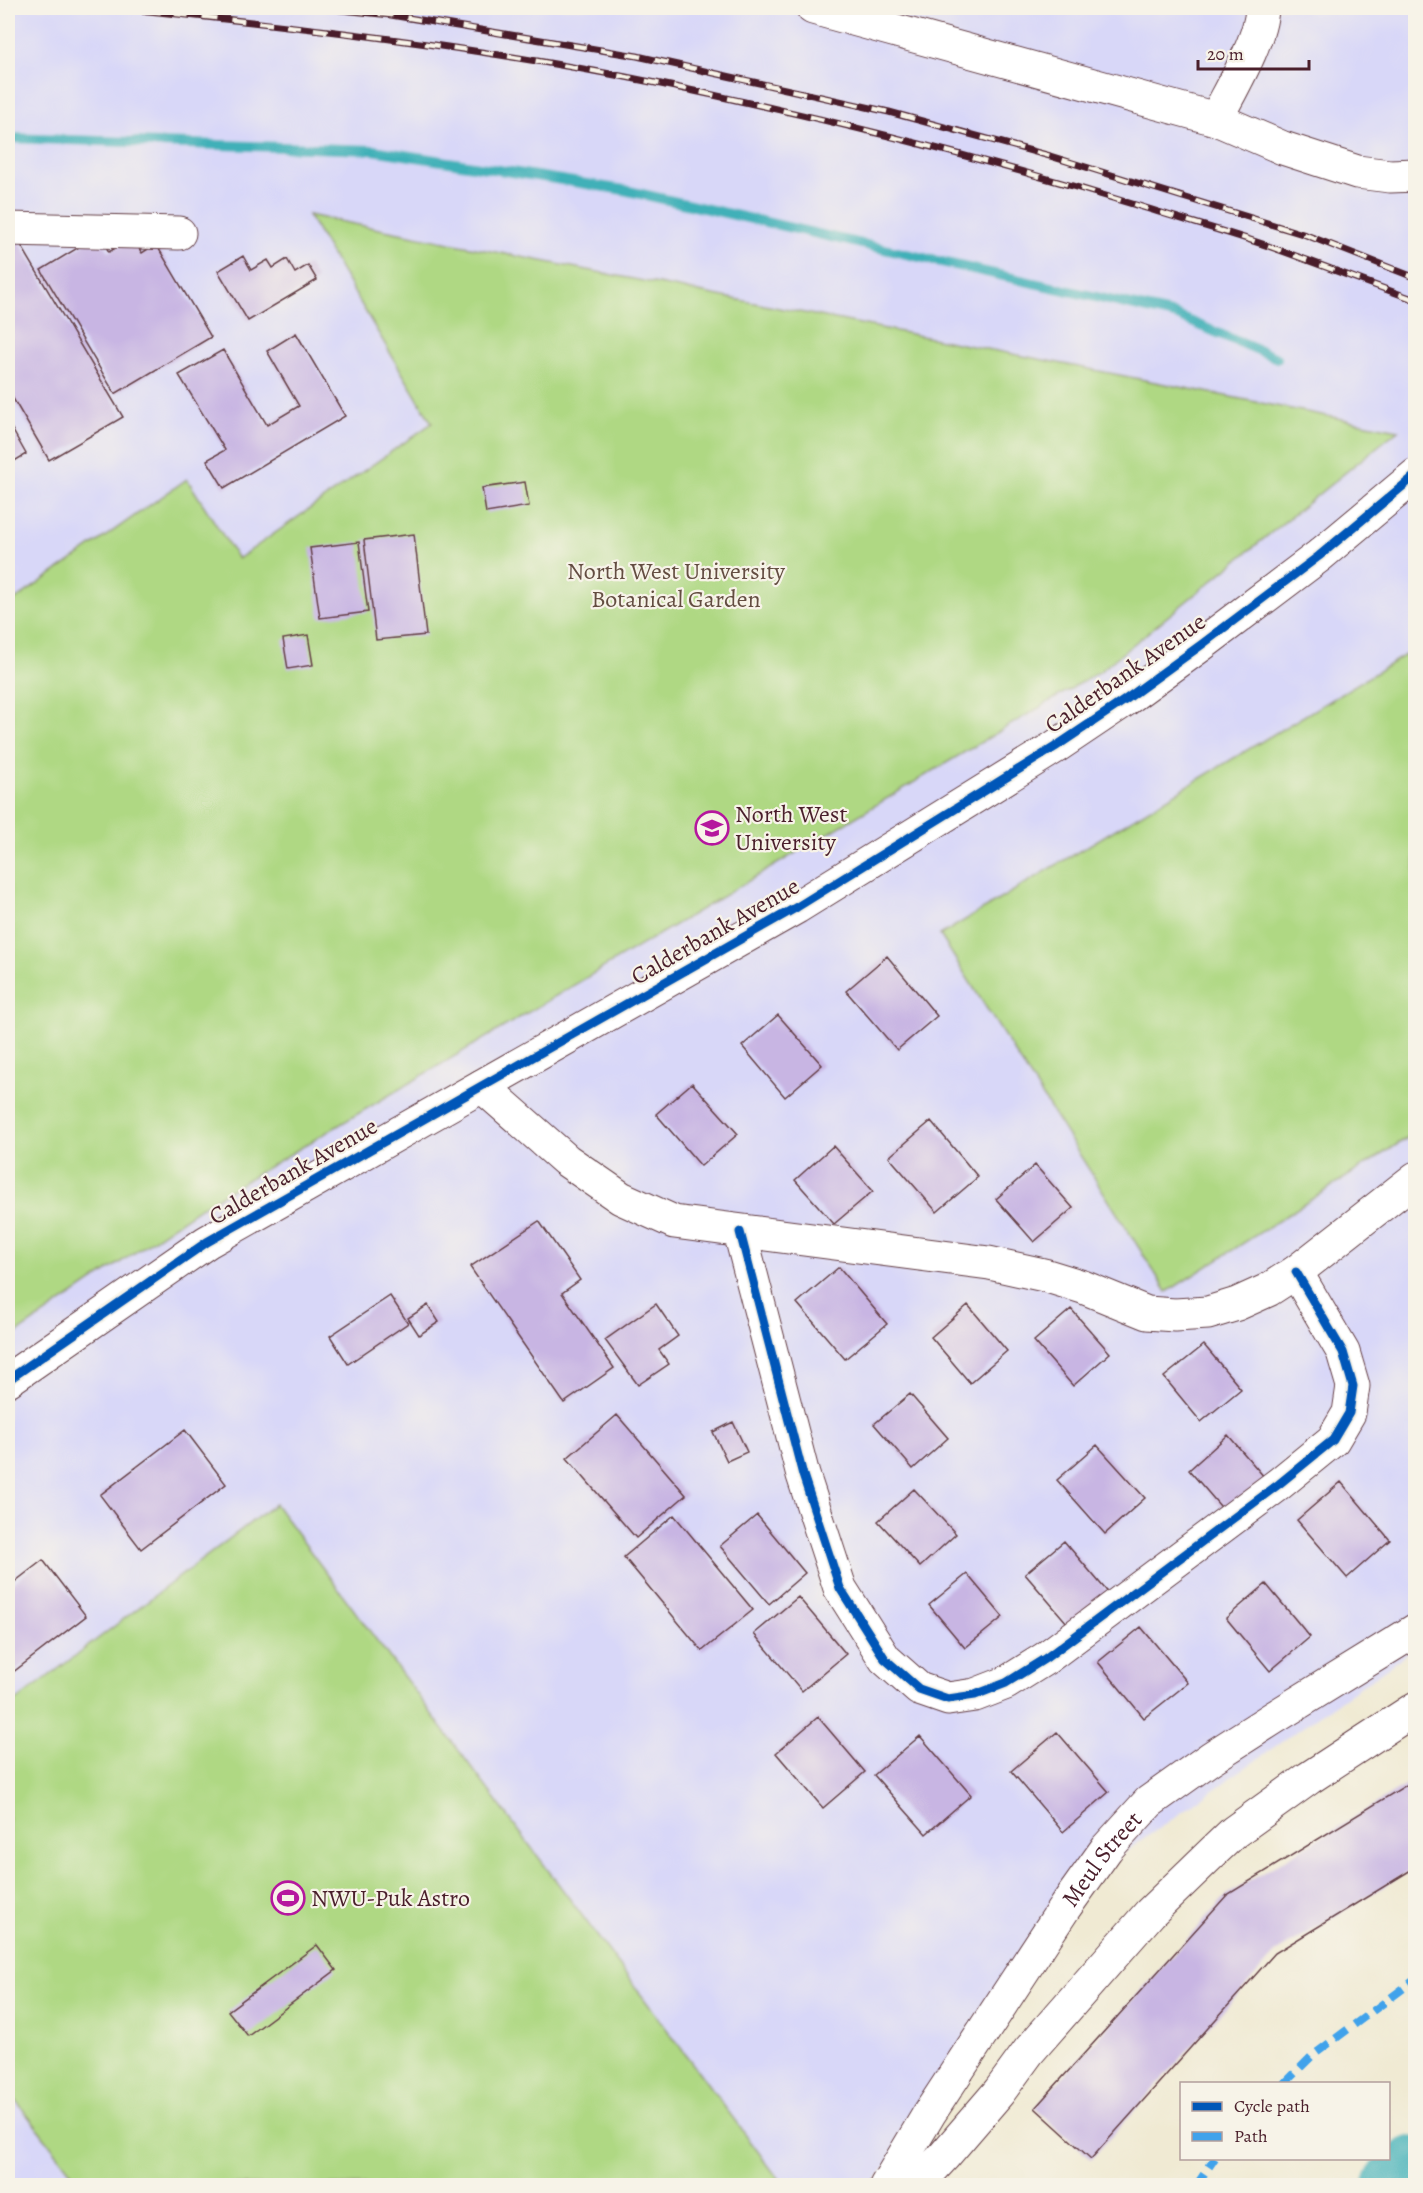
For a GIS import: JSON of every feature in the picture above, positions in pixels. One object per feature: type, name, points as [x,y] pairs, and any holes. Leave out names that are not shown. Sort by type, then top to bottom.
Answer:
[{"type":"street","points":[[813,8],[1216,119],[1283,148],[1357,172],[1390,176],[1416,175]]},
{"type":"street","points":[[1216,119],[1254,41],[1262,8]]},
{"type":"street","points":[[8,229],[179,233]]},
{"type":"street","name":"Calderbank Avenue","points":[[8,1380],[207,1242],[797,907],[1055,747],[1201,645],[1318,556],[1416,475]]},
{"type":"street","points":[[482,1086],[566,1160],[621,1198],[674,1222],[989,1263],[1044,1275],[1083,1287],[1148,1313],[1175,1315],[1208,1313],[1238,1304],[1268,1290],[1296,1272],[1416,1178]]},
{"type":"street","points":[[740,1232],[803,1475],[840,1588],[885,1659],[920,1689],[948,1699],[975,1695],[1006,1683],[1046,1658],[1280,1484],[1333,1440],[1349,1413],[1353,1386],[1343,1352],[1296,1272]]},
{"type":"street","name":"Meul Street","points":[[886,2186],[929,2114],[1065,1906],[1107,1848],[1149,1802],[1211,1758],[1416,1630]]},
{"type":"street","points":[[916,2186],[999,2092],[1029,2051],[1150,1913],[1234,1832],[1416,1708]]},
{"type":"shaded area","name":"North West University","points":[[8,8],[1415,8],[1415,1648],[1104,1867],[872,2185],[8,2186]]},
{"type":"green space","name":"North West University Botanical Garden","points":[[308,215],[1398,430],[1099,672],[200,1208],[8,1339],[8,605],[187,479],[238,559],[432,423]]},
{"type":"green space","points":[[1415,649],[1415,1133],[1167,1292],[940,935]]},
{"type":"green space","name":"NWU-Puk Astro","points":[[275,1504],[783,2185],[81,2185],[8,2090],[8,1707]]},
{"type":"building","points":[[15,235],[123,417],[49,460],[8,390],[8,239]]},
{"type":"building","points":[[99,235],[109,252],[132,238],[142,253],[156,244],[211,337],[115,394],[41,270]]},
{"type":"building","points":[[243,256],[251,270],[268,260],[273,268],[287,259],[295,273],[308,265],[317,280],[248,321],[218,271]]},
{"type":"building","points":[[296,333],[345,416],[224,488],[207,460],[225,450],[179,375],[223,350],[267,425],[299,406],[267,351]]},
{"type":"building","points":[[8,422],[26,454],[8,465]]},
{"type":"building","points":[[525,482],[529,506],[486,513],[482,488]]},
{"type":"building","points":[[414,534],[426,635],[376,640],[364,540]]},
{"type":"building","points":[[359,542],[368,612],[320,618],[310,548]]},
{"type":"building","points":[[308,635],[313,665],[288,669],[283,639]]},
{"type":"building","points":[[887,956],[937,1016],[897,1050],[846,991]]},
{"type":"building","points":[[778,1015],[822,1065],[785,1097],[742,1046]]},
{"type":"building","points":[[692,1083],[738,1134],[701,1166],[656,1114]]},
{"type":"building","points":[[931,1121],[978,1177],[937,1212],[889,1157]]},
{"type":"building","points":[[833,1146],[873,1191],[834,1224],[795,1180]]},
{"type":"building","points":[[1035,1165],[1073,1208],[1034,1242],[996,1199]]},
{"type":"building","points":[[539,1221],[580,1280],[562,1293],[614,1368],[564,1403],[470,1267]]},
{"type":"building","points":[[839,1267],[887,1324],[845,1359],[797,1303]]},
{"type":"building","points":[[390,1296],[408,1323],[348,1364],[330,1336]]},
{"type":"building","points":[[656,1304],[678,1336],[659,1350],[669,1364],[638,1385],[605,1340]]},
{"type":"building","points":[[428,1305],[439,1322],[419,1335],[408,1318]]},
{"type":"building","points":[[968,1305],[1007,1351],[970,1383],[931,1337]]},
{"type":"building","points":[[1071,1309],[1110,1353],[1073,1386],[1034,1341]]},
{"type":"building","points":[[1204,1345],[1241,1389],[1201,1422],[1164,1377]]},
{"type":"building","points":[[910,1394],[948,1438],[913,1469],[874,1424]]},
{"type":"building","points":[[617,1415],[686,1495],[636,1538],[567,1458]]},
{"type":"building","points":[[733,1422],[747,1452],[727,1461],[713,1432]]},
{"type":"building","points":[[185,1430],[226,1484],[141,1549],[100,1495]]},
{"type":"building","points":[[1228,1435],[1265,1478],[1226,1513],[1189,1470]]},
{"type":"building","points":[[1097,1445],[1145,1498],[1105,1534],[1057,1480]]},
{"type":"building","points":[[1341,1482],[1390,1540],[1347,1578],[1297,1520]]},
{"type":"building","points":[[914,1489],[956,1534],[920,1567],[878,1521]]},
{"type":"building","points":[[674,1515],[753,1610],[702,1651],[624,1557]]},
{"type":"building","points":[[757,1515],[805,1573],[769,1604],[720,1546]]},
{"type":"building","points":[[1064,1541],[1111,1596],[1073,1630],[1025,1574]]},
{"type":"building","points":[[43,1560],[86,1616],[8,1676],[8,1587]]},
{"type":"building","points":[[967,1574],[1003,1617],[965,1648],[929,1605]]},
{"type":"building","points":[[1266,1584],[1310,1637],[1270,1671],[1226,1618]]},
{"type":"building","points":[[798,1597],[846,1654],[802,1691],[754,1634]]},
{"type":"building","points":[[1141,1627],[1188,1683],[1144,1718],[1098,1662]]},
{"type":"building","points":[[818,1717],[865,1772],[823,1808],[776,1753]]},
{"type":"building","points":[[1057,1732],[1109,1792],[1063,1832],[1011,1771]]},
{"type":"building","points":[[920,1736],[971,1795],[926,1834],[874,1775]]},
{"type":"building","points":[[1416,1779],[1416,1867],[1275,1953],[1091,2159],[1035,2108],[1227,1895]]},
{"type":"building","points":[[317,1945],[336,1970],[248,2036],[228,2011]]},
{"type":"waterway","points":[[8,138],[373,150],[624,190],[1175,315],[1277,358]]},
{"type":"waterway","points":[[1397,2186],[1416,2169]]},
{"type":"railway","points":[[119,8],[254,22],[456,48],[589,70],[781,110],[966,156],[1088,191],[1256,242],[1416,300]]},
{"type":"railway","points":[[323,8],[391,15],[637,56],[889,112],[1050,156],[1306,235],[1416,278]]},
{"type":"marked path","points":[[1286,2082],[1312,2056],[1416,1979]]},
{"type":"marked path","points":[[1196,2186],[1214,2160]]},
{"type":"cycle path","points":[[8,1380],[207,1242],[797,907],[1055,747],[1201,645],[1319,556],[1416,475]]},
{"type":"cycle path","points":[[740,1232],[803,1475],[840,1588],[885,1659],[919,1689],[948,1699],[975,1695],[1006,1683],[1046,1658],[1279,1484],[1333,1440],[1349,1413],[1353,1386],[1343,1352],[1296,1272]]},
{"type":"place","name":"North West University","points":[[712,828]]},
{"type":"place","name":"NWU-Puk Astro","points":[[288,1898]]}]
